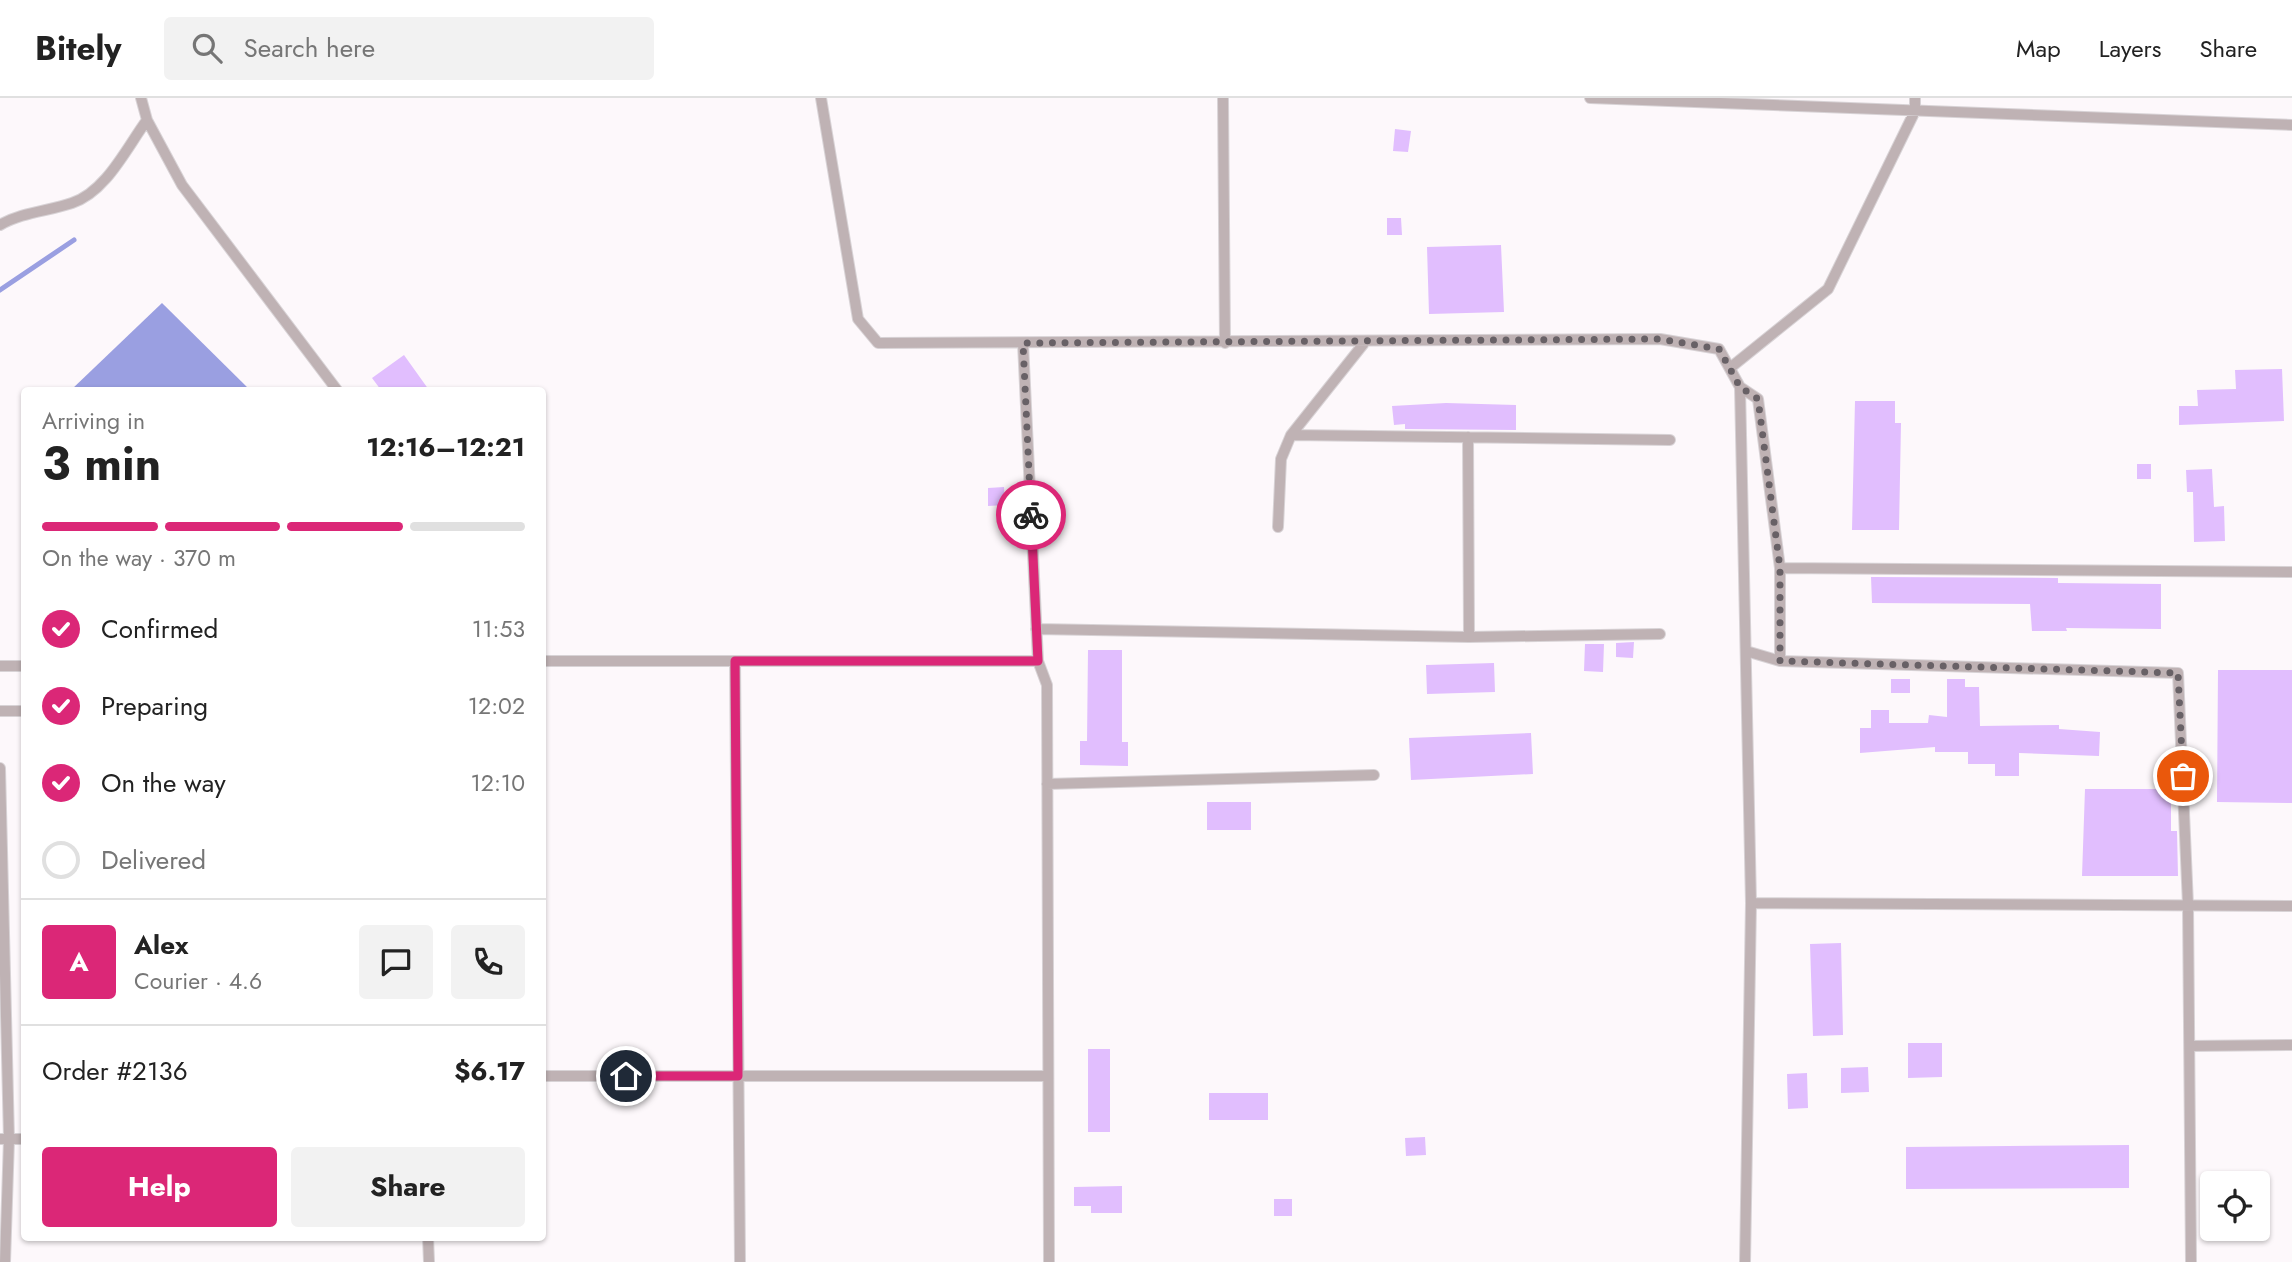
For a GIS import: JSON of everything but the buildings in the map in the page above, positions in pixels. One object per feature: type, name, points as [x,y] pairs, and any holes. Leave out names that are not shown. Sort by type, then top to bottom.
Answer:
[{"type":"lane","points":[[141,98],[147,120],[182,185],[335,387]]},
{"type":"lane","points":[[821,98],[858,319],[878,343],[1660,339],[1719,349],[1740,387],[1751,902],[1745,1262]]},
{"type":"lane","points":[[1223,98],[1225,343]]},
{"type":"lane","points":[[1590,98],[2292,125]]},
{"type":"lane","points":[[1730,368],[1828,289],[1915,111],[1915,98]]},
{"type":"lane","points":[[0,225],[10,219],[75,203],[98,189],[147,120]]},
{"type":"lane","points":[[1278,527],[1280,459],[1291,435],[1364,342]]},
{"type":"lane","points":[[1023,343],[1038,661],[1047,685],[1049,1262]]},
{"type":"lane","points":[[1740,387],[1758,399],[1780,568],[1780,661]]},
{"type":"lane","points":[[1291,435],[1670,440]]},
{"type":"lane","points":[[1468,437],[1469,637]]},
{"type":"lane","points":[[1780,568],[2292,572]]},
{"type":"lane","points":[[1036,629],[1469,637],[1660,634]]},
{"type":"lane","points":[[1746,651],[1780,661],[2178,673],[2188,905],[2191,1262]]},
{"type":"lane","points":[[546,661],[1038,661]]},
{"type":"lane","points":[[735,661],[740,1262]]},
{"type":"lane","points":[[0,666],[21,666]]},
{"type":"lane","points":[[0,711],[21,711]]},
{"type":"lane","points":[[0,768],[5,1262]]},
{"type":"lane","points":[[1047,784],[1374,775]]},
{"type":"lane","points":[[1751,902],[2292,906]]},
{"type":"lane","points":[[2190,1046],[2292,1045]]},
{"type":"lane","points":[[546,1076],[1048,1076]]},
{"type":"lane","points":[[428,1241],[429,1262]]},
{"type":"water","points":[[162,303],[247,387],[74,387]]},
{"type":"waterway","points":[[0,290],[74,240]]},
{"type":"way so far","points":[[1031,515],[1023,343],[1660,339],[1719,349],[1740,387],[1758,399],[1780,568],[1780,661],[2178,673],[2183,776]]},
{"type":"route","points":[[626,1076],[738,1076],[735,661],[1038,661],[1031,515]]}]
